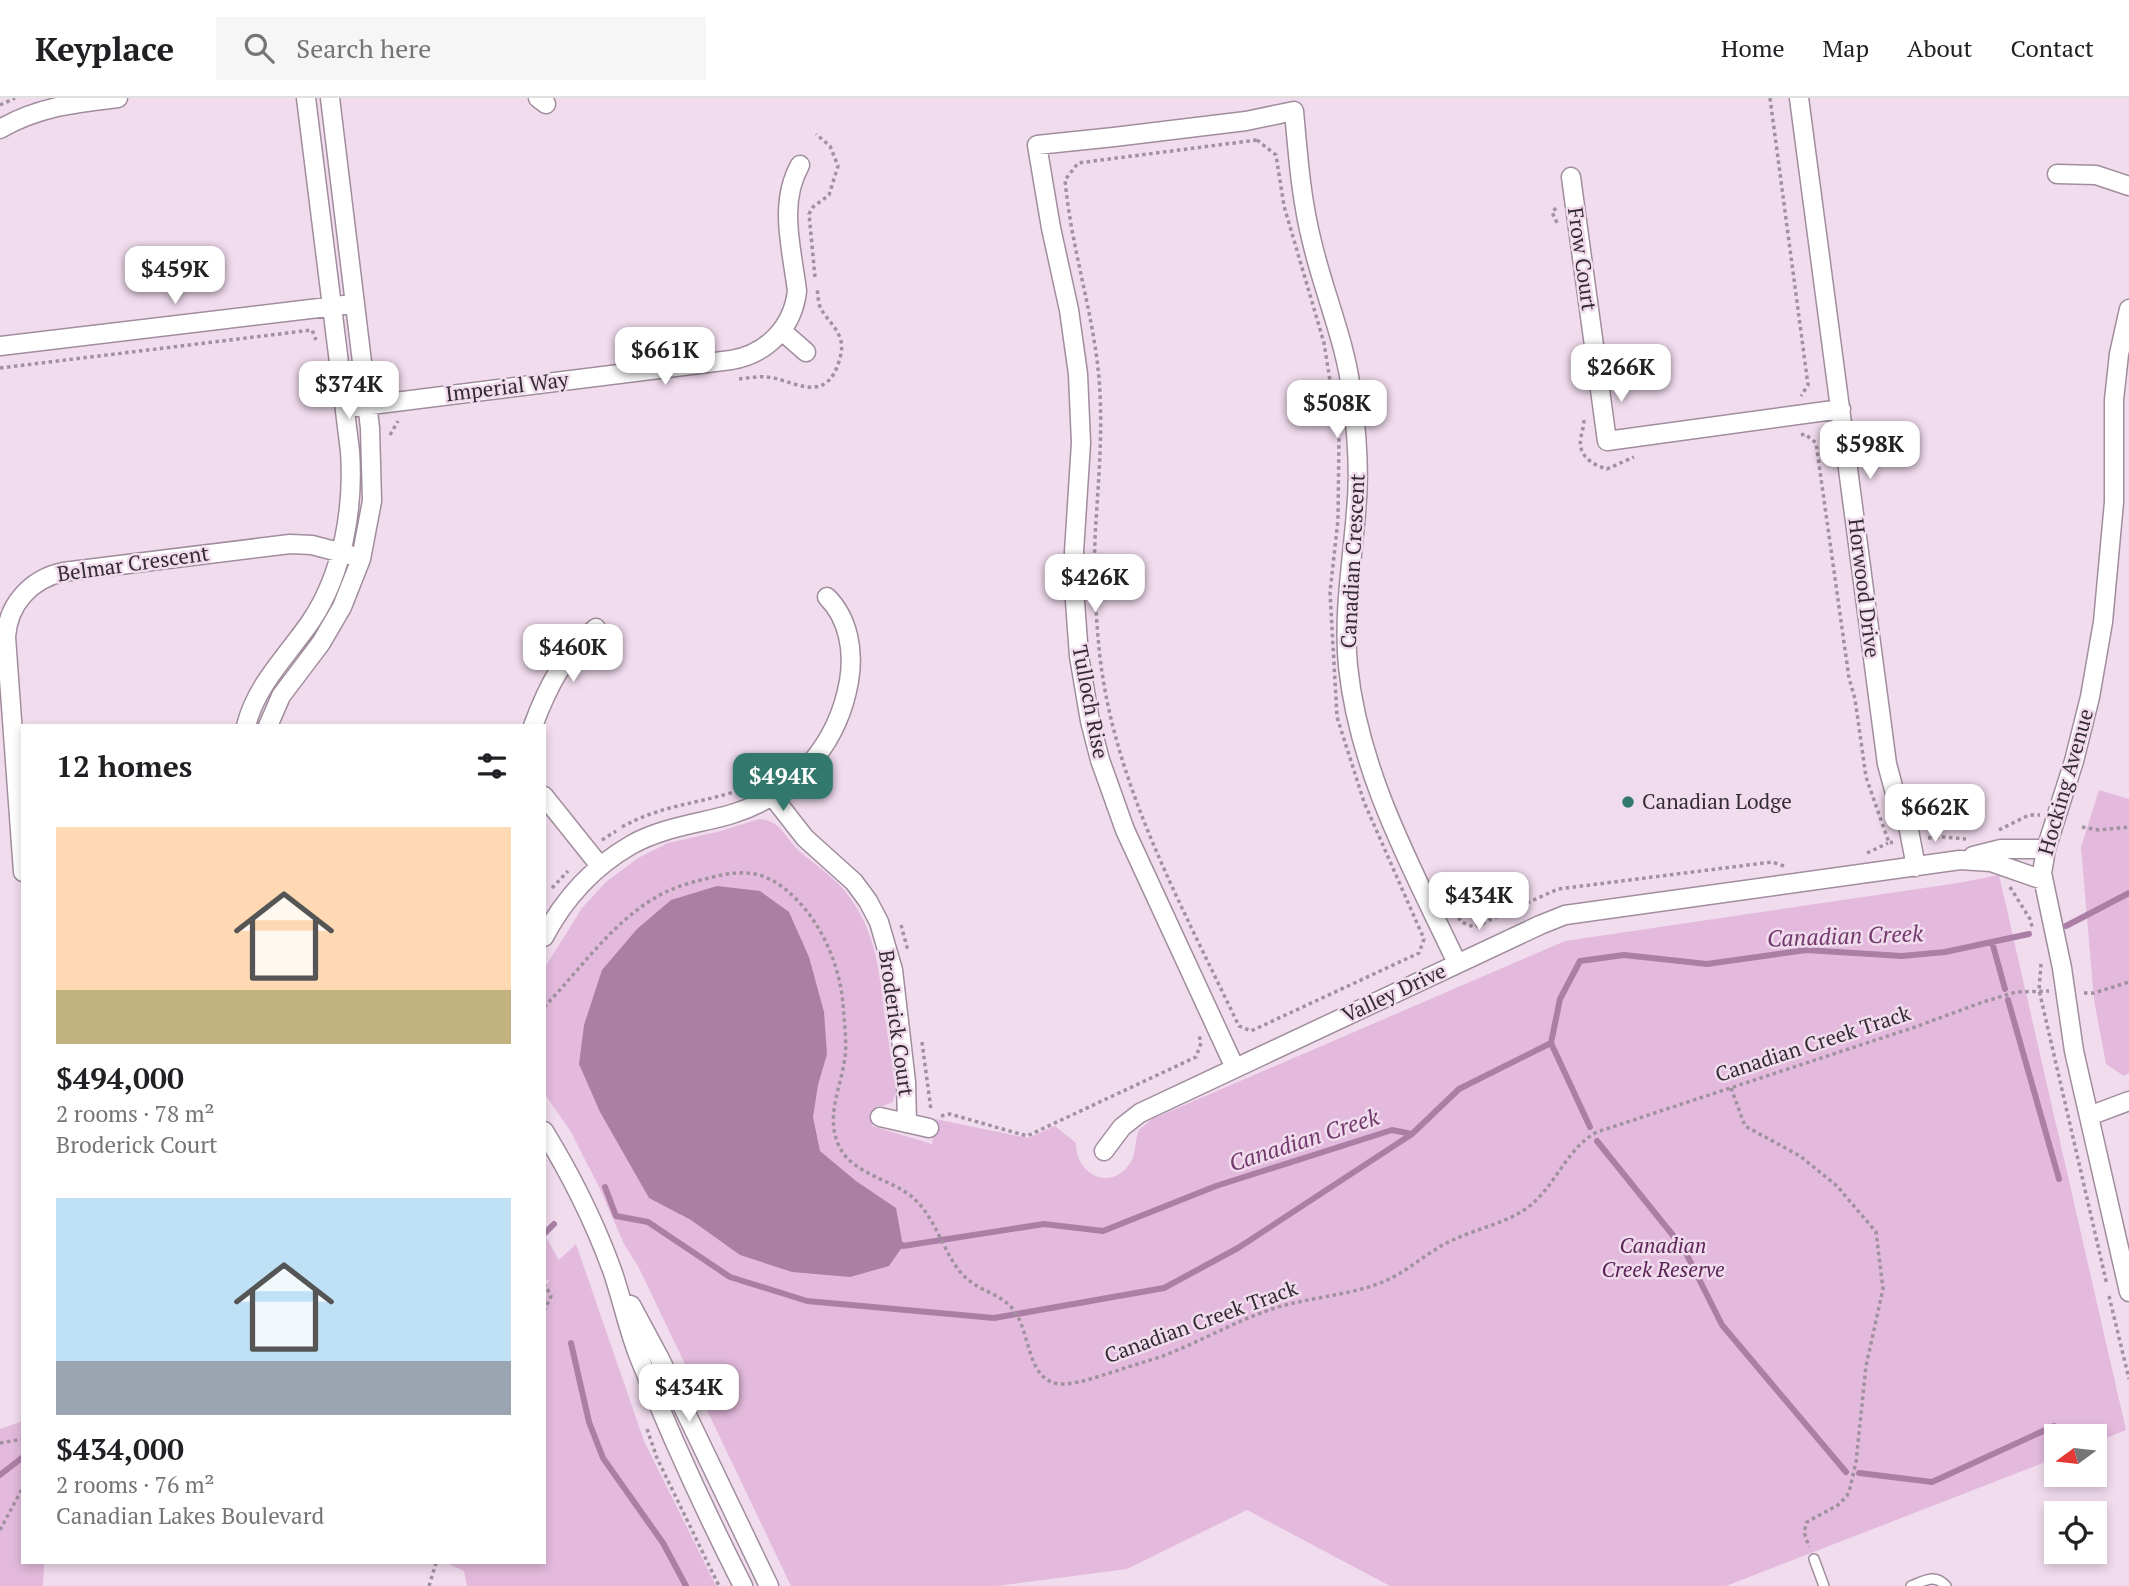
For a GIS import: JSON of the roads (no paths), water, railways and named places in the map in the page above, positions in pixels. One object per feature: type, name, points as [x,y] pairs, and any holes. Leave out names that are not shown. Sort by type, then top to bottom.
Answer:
[{"type":"street","points":[[0,129],[45,109],[118,98]]},
{"type":"street","points":[[247,724],[258,694],[320,605],[340,552],[351,496],[350,451],[306,98]]},
{"type":"street","points":[[269,724],[281,696],[337,618],[360,559],[372,501],[372,449],[330,98]]},
{"type":"street","name":"Horwood Drive","points":[[1799,98],[1887,764],[1908,825],[1916,866]]},
{"type":"street","name":"Canadian Crescent","points":[[1037,145],[1246,121],[1294,111],[1300,184],[1308,227],[1344,350],[1356,427],[1357,510],[1347,631],[1349,667],[1358,724],[1379,793],[1457,963]]},
{"type":"street","name":"Tulloch Rise","points":[[1037,145],[1069,310],[1079,385],[1081,443],[1074,588],[1079,656],[1090,720],[1100,760],[1125,830],[1235,1068]]},
{"type":"street","name":"Imperial Way","points":[[345,408],[738,359],[761,349],[782,331],[791,316],[796,299],[787,200],[800,165]]},
{"type":"street","points":[[2057,174],[2096,175],[2129,186]]},
{"type":"street","name":"Frow Court","points":[[1572,185],[1606,440],[1841,409]]},
{"type":"street","points":[[0,346],[354,304]]},
{"type":"street","name":"Hocking Avenue","points":[[2129,309],[2119,354],[2116,384],[2122,450],[2097,662],[2074,761],[2046,849],[2043,880],[2062,968],[2074,1051],[2129,1292]]},
{"type":"street","points":[[782,331],[806,352]]},
{"type":"street","name":"Belmar Crescent","points":[[21,844],[6,637],[13,608],[26,591],[49,576],[76,569],[289,544],[312,545],[360,559]]},
{"type":"street","points":[[546,934],[564,905],[600,866],[632,845],[658,833],[733,814],[773,797],[798,778],[818,755],[836,725],[844,704],[850,668],[849,642],[840,613],[827,597]]},
{"type":"street","points":[[534,724],[561,665],[577,645],[596,628]]},
{"type":"street","name":"Broderick Court","points":[[773,797],[805,838],[854,882],[879,922],[888,947],[892,970],[906,1082],[907,1123]]},
{"type":"street","points":[[546,798],[600,866]]},
{"type":"street","name":"Valley Drive","points":[[1104,1151],[1122,1127],[1135,1116],[1457,963],[1575,912],[1960,860],[1998,849],[2046,849]]},
{"type":"street","name":"Valley Drive","points":[[1960,860],[1986,861],[2043,880]]},
{"type":"street","points":[[2089,1116],[2129,1101]]},
{"type":"street","points":[[880,1117],[907,1123],[930,1122]]},
{"type":"street","points":[[546,1135],[579,1193],[612,1271],[639,1355],[705,1511],[743,1586]]},
{"type":"street","points":[[612,1271],[660,1359],[769,1586]]},
{"type":"lane","points":[[1814,1559],[1824,1586]]},
{"type":"lane","points":[[1911,1586],[1934,1578],[1941,1580],[1946,1586]]},
{"type":"waterway","name":"Canadian Creek","points":[[2066,926],[2129,893]]},
{"type":"waterway","name":"Canadian Creek","points":[[898,1242],[903,1246],[1044,1224],[1103,1231],[1216,1186],[1392,1130],[1412,1134],[1459,1089],[1551,1043],[1560,999],[1580,961],[1624,955],[1707,964],[1806,950],[1902,956],[1945,952],[2029,934]]},
{"type":"waterway","points":[[1992,942],[2005,989]]},
{"type":"waterway","points":[[2008,1000],[2059,1179]]},
{"type":"waterway","points":[[1551,1043],[1590,1127]]},
{"type":"waterway","points":[[605,1187],[616,1216],[648,1222],[730,1277],[807,1301],[994,1318],[1164,1288],[1238,1248],[1412,1134]]},
{"type":"waterway","points":[[1597,1141],[1684,1249],[1722,1325],[1846,1472]]},
{"type":"waterway","name":"Canadian Creek","points":[[546,1232],[554,1224]]},
{"type":"waterway","points":[[571,1343],[589,1422],[603,1458],[663,1543],[686,1586]]},
{"type":"waterway","points":[[1859,1473],[1932,1482],[2044,1431]]},
{"type":"waterway","name":"Canadian Creek","points":[[0,1475],[21,1459]]},
{"type":"place","name":"Canadian Lodge","points":[[1628,802]]},
{"type":"park label","name":"Canadian Creek Reserve","points":[[1663,1258]]}]
